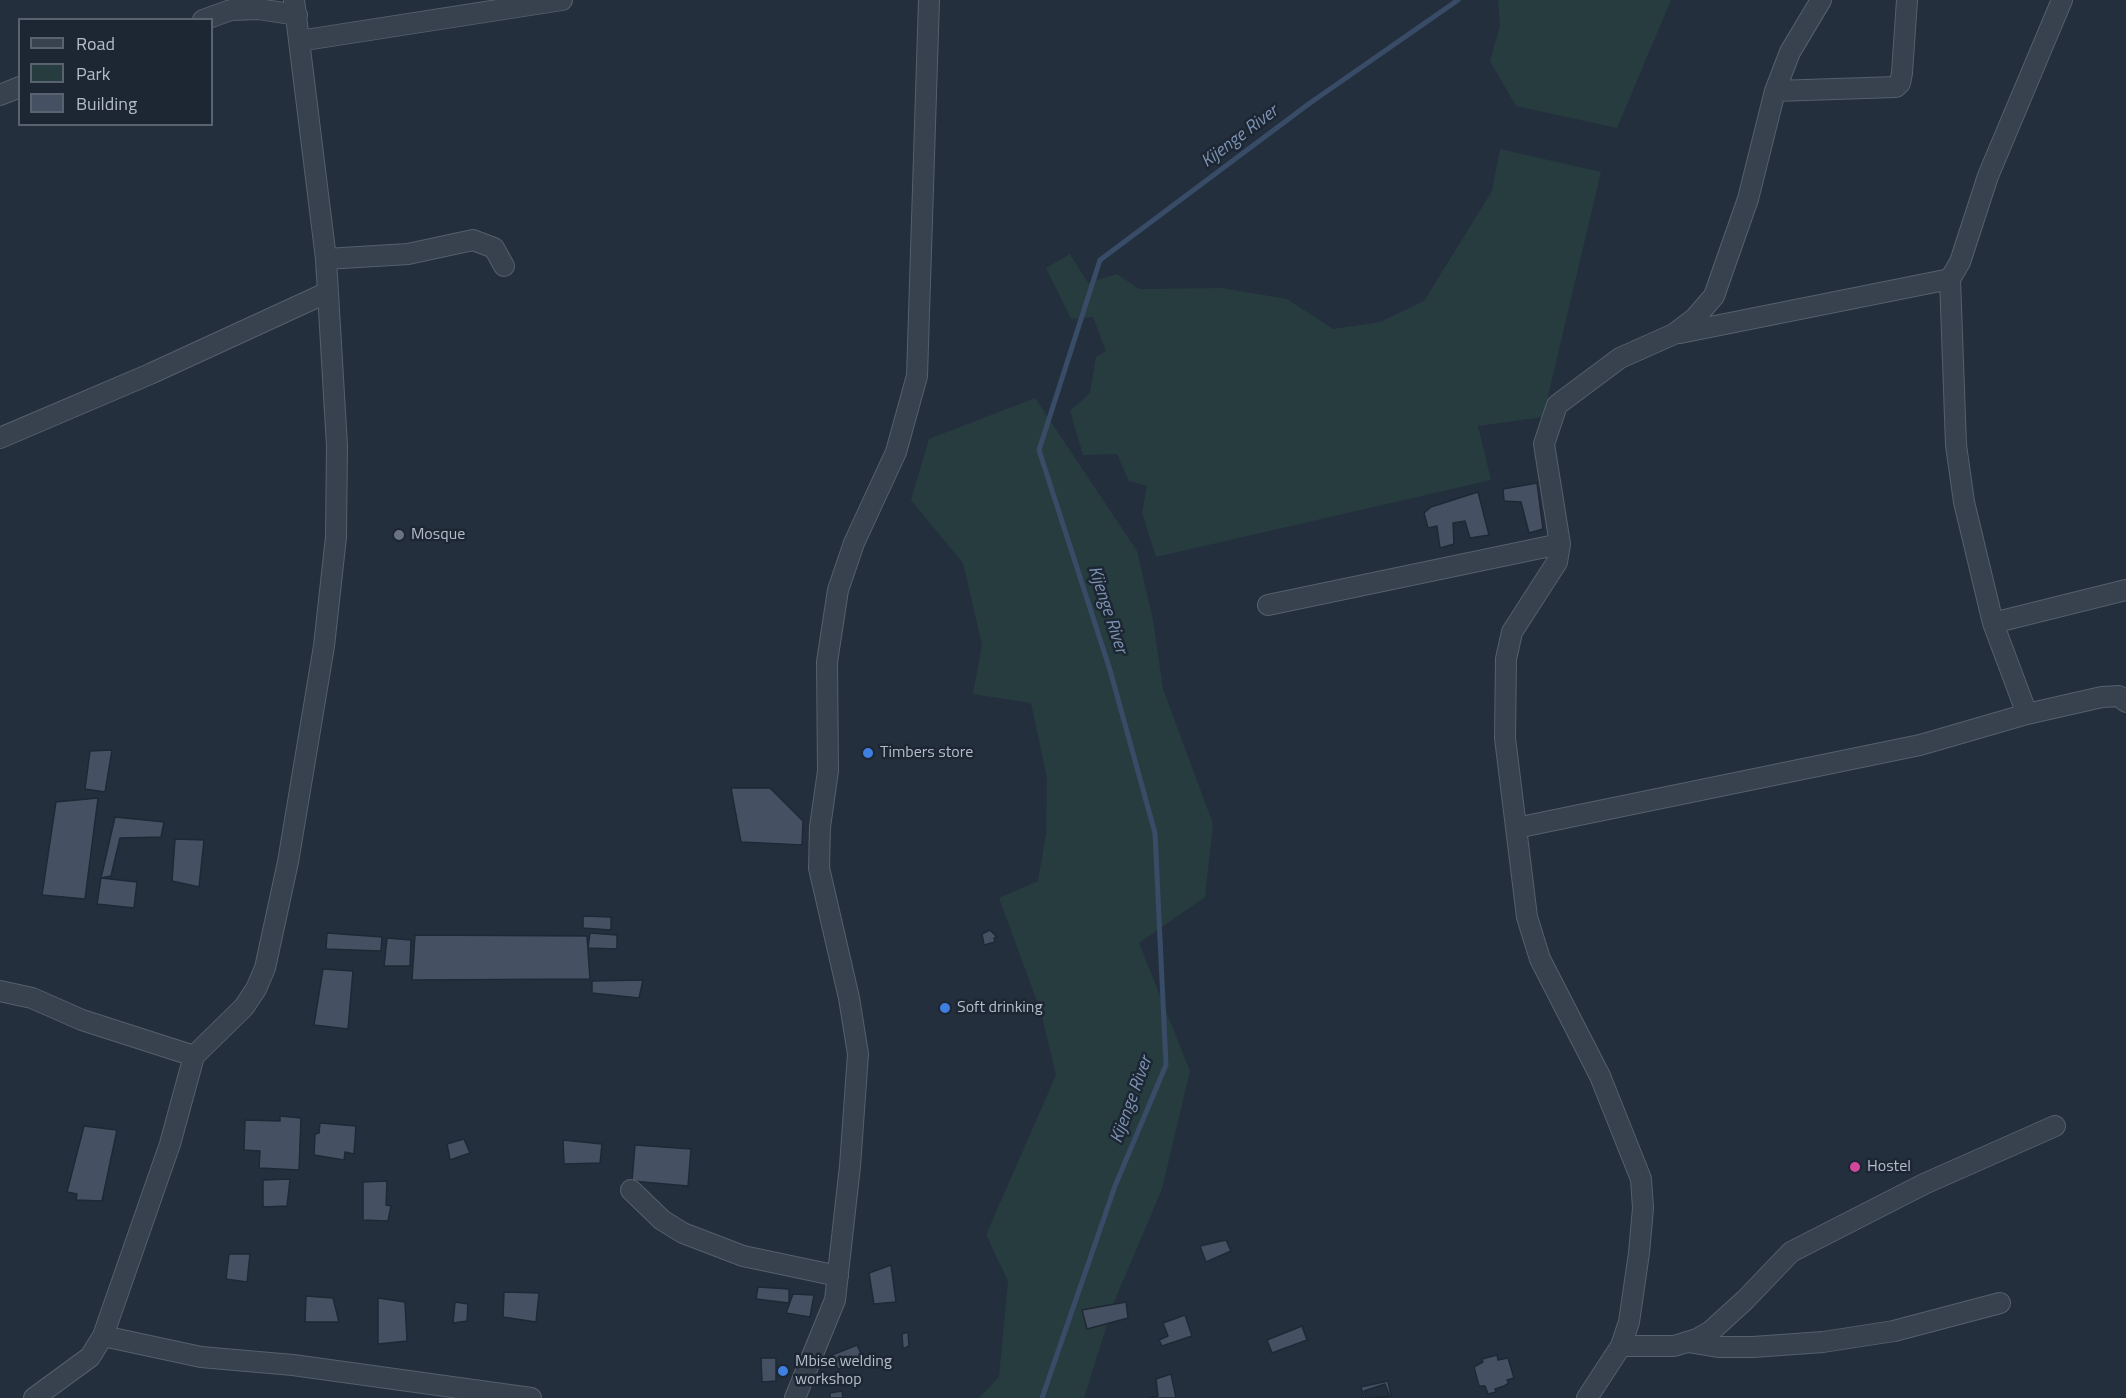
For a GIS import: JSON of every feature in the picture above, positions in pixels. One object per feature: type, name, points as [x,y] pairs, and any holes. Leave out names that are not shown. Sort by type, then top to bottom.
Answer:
[{"type":"street","points":[[299,41],[562,0]]},
{"type":"street","points":[[795,1398],[835,1300],[850,1166],[858,1054],[849,998],[819,868],[820,827],[828,771],[827,662],[838,590],[854,543],[896,452],[917,376],[929,0]]},
{"type":"street","points":[[1674,334],[1695,318],[1714,296],[1748,200],[1775,91],[1790,52],[1821,0]]},
{"type":"street","points":[[1775,91],[1896,87],[1900,83],[1902,73],[1907,0]]},
{"type":"street","points":[[2027,714],[1993,623],[1964,502],[1956,445],[1950,279],[1960,262],[1988,176],[2062,0]]},
{"type":"street","points":[[33,1398],[90,1357],[103,1336],[170,1144],[194,1056],[244,1007],[256,989],[265,968],[304,768],[324,646],[336,537],[337,446],[326,293],[326,259],[296,7],[231,10],[209,18]]},
{"type":"street","points":[[0,95],[18,88]]},
{"type":"street","points":[[326,259],[408,254],[473,240],[494,248],[504,266]]},
{"type":"street","points":[[1587,1398],[1621,1346],[1629,1322],[1639,1252],[1641,1179],[1600,1076],[1540,959],[1527,917],[1515,828],[1506,738],[1506,659],[1512,632],[1557,562],[1560,544],[1544,444],[1557,405],[1620,358],[1674,334],[1950,279]]},
{"type":"street","points":[[0,438],[150,374],[326,293]]},
{"type":"street","points":[[1268,605],[1560,544]]},
{"type":"street","points":[[1993,623],[2126,590]]},
{"type":"street","points":[[1515,828],[1920,745],[2027,714],[2102,697],[2119,696],[2126,702]]},
{"type":"street","points":[[0,991],[32,998],[82,1020],[194,1056]]},
{"type":"street","points":[[1621,1346],[1660,1347],[1688,1342],[1711,1331],[1745,1300],[1791,1252],[1924,1184],[2055,1126]]},
{"type":"street","points":[[631,1190],[662,1220],[683,1233],[743,1256],[838,1276]]},
{"type":"street","points":[[1688,1342],[1718,1347],[1822,1342],[1894,1331],[2000,1303]]},
{"type":"street","points":[[103,1336],[201,1357],[293,1365],[531,1398]]},
{"type":"green space","points":[[1498,0],[1671,0],[1617,128],[1516,106],[1490,61],[1500,26]]},
{"type":"green space","points":[[1500,149],[1601,172],[1543,417],[1478,426],[1491,480],[1156,557],[1142,513],[1147,486],[1129,481],[1117,454],[1083,455],[1070,411],[1090,393],[1096,357],[1106,351],[1093,317],[1071,319],[1046,268],[1070,254],[1088,283],[1117,274],[1139,289],[1222,288],[1287,299],[1333,329],[1380,322],[1424,301],[1492,191]]},
{"type":"green space","points":[[1035,398],[1137,551],[1153,620],[1163,689],[1213,824],[1205,897],[1139,943],[1190,1071],[1162,1189],[1114,1302],[1084,1398],[979,1398],[999,1377],[1008,1281],[986,1235],[1056,1075],[1041,1012],[999,898],[1038,881],[1046,834],[1047,778],[1031,703],[973,694],[982,645],[963,563],[911,500],[929,439]]},
{"type":"building","points":[[1537,483],[1543,529],[1529,533],[1521,502],[1504,501],[1503,489]]},
{"type":"building","points":[[1478,492],[1489,535],[1470,538],[1465,521],[1453,523],[1454,544],[1440,548],[1437,526],[1428,528],[1424,513],[1431,507]]},
{"type":"building","points":[[112,750],[105,792],[85,789],[90,751]]},
{"type":"building","points":[[731,788],[770,788],[803,821],[802,845],[741,842]]},
{"type":"building","points":[[98,798],[85,899],[42,895],[56,802]]},
{"type":"building","points":[[115,817],[164,822],[161,837],[120,838],[111,876],[101,878]]},
{"type":"building","points":[[175,839],[204,840],[199,887],[172,881]]},
{"type":"building","points":[[101,878],[137,882],[134,908],[97,904]]},
{"type":"building","points":[[583,916],[611,917],[611,930],[583,928]]},
{"type":"building","points":[[990,930],[997,937],[994,938],[995,942],[984,945],[982,934]]},
{"type":"building","points":[[327,933],[382,937],[381,951],[326,949]]},
{"type":"building","points":[[590,933],[617,935],[617,949],[588,948]]},
{"type":"building","points":[[415,935],[587,936],[590,979],[412,980]]},
{"type":"building","points":[[387,938],[411,940],[410,966],[384,966]]},
{"type":"building","points":[[323,969],[353,971],[348,1029],[314,1025]]},
{"type":"building","points":[[643,980],[639,998],[592,993],[592,981]]},
{"type":"building","points":[[280,1116],[301,1118],[299,1170],[259,1168],[260,1151],[244,1150],[245,1120],[280,1121]]},
{"type":"building","points":[[320,1123],[356,1126],[354,1154],[345,1152],[344,1160],[314,1155],[315,1134],[319,1133]]},
{"type":"building","points":[[84,1126],[117,1130],[102,1201],[76,1200],[77,1194],[67,1192]]},
{"type":"building","points":[[464,1139],[470,1153],[450,1160],[447,1144]]},
{"type":"building","points":[[563,1140],[602,1144],[600,1163],[564,1164]]},
{"type":"building","points":[[635,1145],[691,1149],[688,1186],[632,1181]]},
{"type":"building","points":[[290,1179],[287,1206],[263,1207],[263,1180]]},
{"type":"building","points":[[387,1181],[386,1205],[391,1206],[388,1221],[363,1220],[363,1182]]},
{"type":"building","points":[[1226,1240],[1231,1251],[1206,1262],[1200,1246]]},
{"type":"building","points":[[229,1254],[250,1254],[247,1282],[226,1279]]},
{"type":"building","points":[[891,1265],[896,1302],[874,1304],[869,1273]]},
{"type":"building","points":[[758,1287],[789,1289],[789,1303],[756,1299]]},
{"type":"building","points":[[504,1292],[539,1293],[536,1322],[503,1317]]},
{"type":"building","points":[[793,1294],[814,1295],[810,1317],[786,1313]]},
{"type":"building","points":[[306,1296],[333,1298],[339,1322],[305,1322]]},
{"type":"building","points":[[378,1298],[405,1302],[407,1341],[378,1344]]},
{"type":"building","points":[[455,1302],[468,1304],[467,1321],[453,1323]]},
{"type":"building","points":[[1126,1302],[1128,1318],[1087,1329],[1082,1310]]},
{"type":"building","points":[[1185,1315],[1192,1336],[1162,1346],[1159,1340],[1168,1336],[1163,1323]]},
{"type":"building","points":[[1302,1326],[1307,1340],[1272,1353],[1267,1340]]},
{"type":"building","points":[[908,1332],[909,1346],[903,1349],[902,1334]]},
{"type":"building","points":[[857,1345],[864,1360],[838,1369],[832,1355]]},
{"type":"building","points":[[1497,1355],[1498,1360],[1508,1358],[1514,1378],[1507,1380],[1509,1383],[1504,1386],[1495,1389],[1496,1392],[1488,1394],[1485,1386],[1479,1386],[1474,1367],[1483,1362],[1482,1359]]},
{"type":"building","points":[[761,1358],[776,1358],[776,1381],[762,1382]]},
{"type":"building","points":[[1171,1374],[1176,1398],[1148,1398],[1158,1396],[1156,1379]]},
{"type":"building","points":[[1388,1381],[1391,1396],[1364,1398],[1361,1387]]},
{"type":"building","points":[[1385,1384],[1389,1395],[1386,1398],[1366,1398],[1364,1391]]},
{"type":"building","points":[[842,1391],[843,1398],[830,1398],[830,1393]]},
{"type":"waterway","name":"Kijenge River","points":[[1042,1398],[1115,1186],[1166,1065],[1155,833],[1110,670],[1039,450],[1100,260],[1310,103],[1458,0]]},
{"type":"place","name":"Mosque","points":[[399,535]]},
{"type":"place","name":"Timbers store","points":[[868,753]]},
{"type":"place","name":"Soft drinking","points":[[945,1008]]},
{"type":"place","name":"Hostel","points":[[1855,1167]]},
{"type":"place","name":"Mbise welding workshop","points":[[783,1371]]}]
